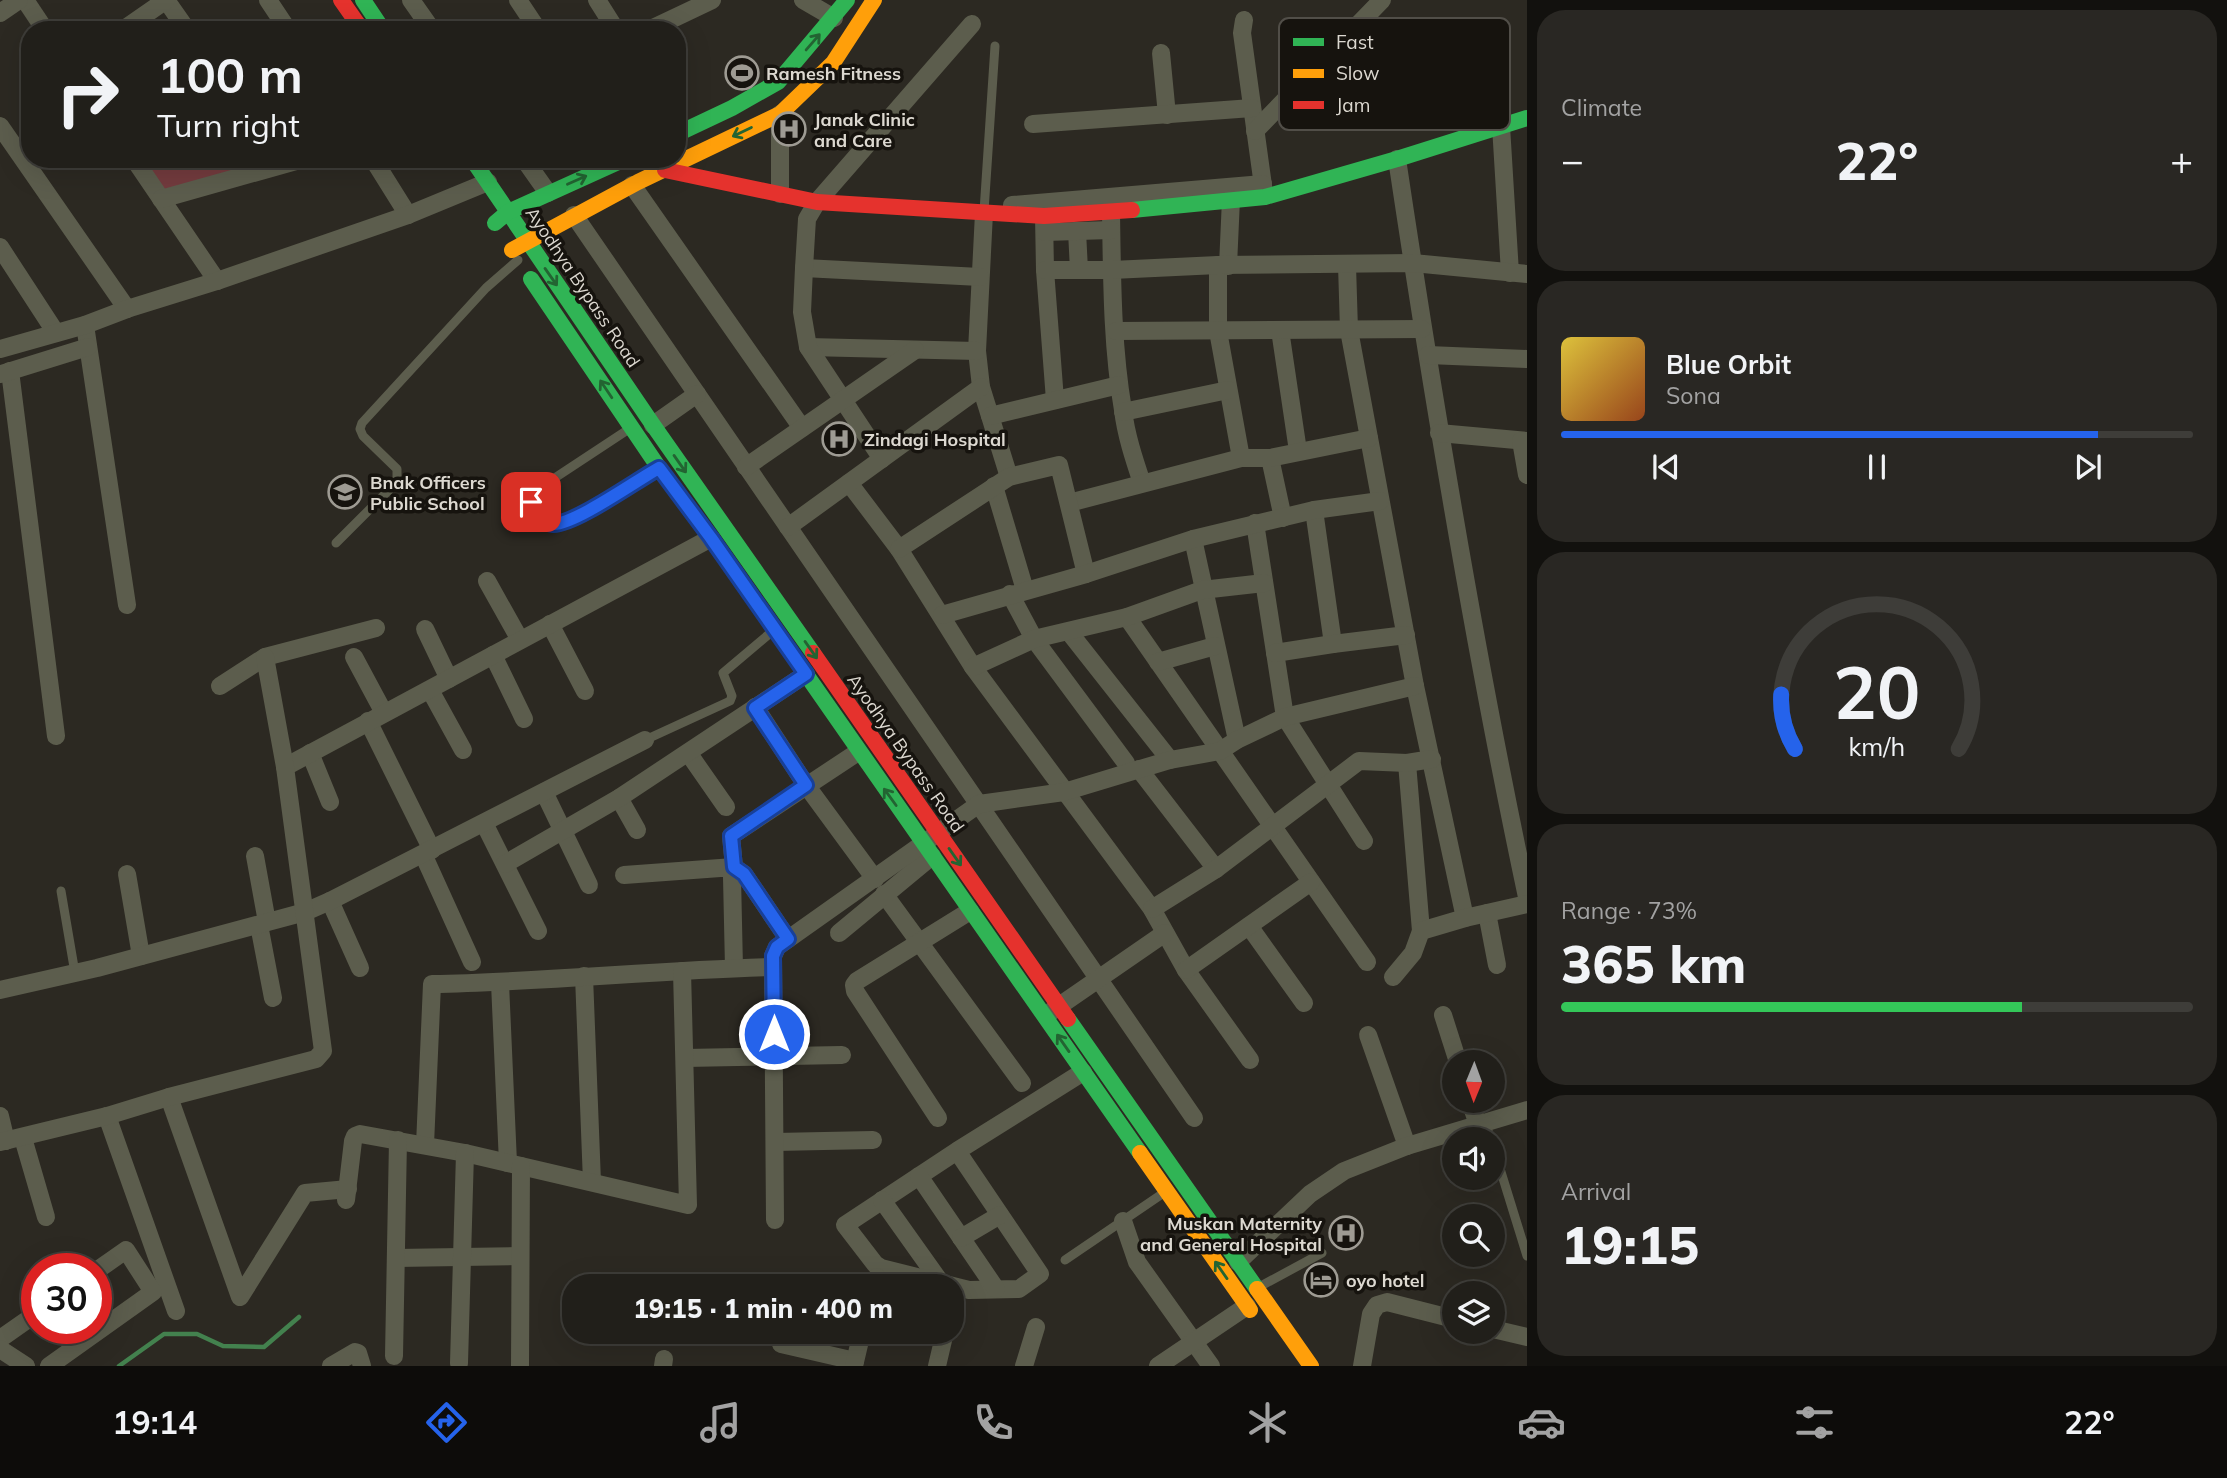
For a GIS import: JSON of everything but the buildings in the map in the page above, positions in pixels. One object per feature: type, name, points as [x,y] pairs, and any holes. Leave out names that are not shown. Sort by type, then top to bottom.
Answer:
[{"type":"main road","points":[[341,0],[356,21]]},
{"type":"main road","points":[[363,0],[377,21]]},
{"type":"main road","points":[[686,130],[779,82],[848,0]]},
{"type":"main road","points":[[686,160],[779,114],[834,63],[874,0]]},
{"type":"main road","points":[[1510,123],[1527,118]]},
{"type":"main road","points":[[665,170],[817,202],[987,213],[1045,224],[1111,221],[1231,199],[1397,159],[1488,130]]},
{"type":"main road","name":"Ayodhya Bypass Road","points":[[475,168],[492,217],[659,468],[715,544]]},
{"type":"main road","points":[[492,217],[606,168]]},
{"type":"main road","points":[[492,217],[526,241],[669,168]]},
{"type":"main road","name":"Ayodhya Bypass Road","points":[[492,217],[508,212],[932,845],[970,911],[1261,1326]]},
{"type":"main road","points":[[621,411],[637,401]]},
{"type":"main road","name":"Ayodhya Bypass Road","points":[[778,635],[858,752],[1059,1006],[1311,1366]]},
{"type":"street","points":[[0,13],[19,0]]},
{"type":"street","points":[[25,0],[39,21]]},
{"type":"street","points":[[136,21],[166,0],[181,21]]},
{"type":"street","points":[[268,0],[282,21]]},
{"type":"street","points":[[411,0],[426,21]]},
{"type":"street","points":[[519,0],[532,21]]},
{"type":"street","points":[[597,0],[610,21]]},
{"type":"street","points":[[668,21],[712,0]]},
{"type":"street","points":[[803,0],[834,18]]},
{"type":"street","points":[[1365,18],[1382,0]]},
{"type":"street","points":[[1216,869],[1034,639],[1018,592],[977,351],[980,277],[987,213],[1007,205],[1264,190],[1242,33],[1244,20]]},
{"type":"street","points":[[882,459],[808,347],[802,312],[807,219],[817,202],[972,24]]},
{"type":"street","points":[[1161,53],[1167,115]]},
{"type":"street","points":[[1255,131],[1279,106]]},
{"type":"street","points":[[1032,124],[1252,108]]},
{"type":"street","points":[[779,114],[780,194]]},
{"type":"street","points":[[0,126],[21,156]]},
{"type":"street","points":[[1045,270],[1413,263],[1518,273],[1501,130]]},
{"type":"street","points":[[1397,159],[1439,433],[1519,819],[1527,897]]},
{"type":"street","points":[[29,168],[127,309]]},
{"type":"street","points":[[140,168],[217,281]]},
{"type":"street","points":[[161,199],[258,168]]},
{"type":"street","points":[[379,168],[408,215]]},
{"type":"street","points":[[530,168],[548,193]]},
{"type":"street","points":[[628,168],[635,184],[802,428]]},
{"type":"street","points":[[1231,199],[1218,331],[1241,458]]},
{"type":"street","points":[[0,349],[85,325],[408,215],[492,217]]},
{"type":"street","points":[[574,215],[1194,1118]]},
{"type":"street","points":[[1055,400],[1045,270],[1045,224],[1077,231],[1111,221],[1119,385],[1123,412],[1142,483]]},
{"type":"street","points":[[1077,231],[1079,270]]},
{"type":"street","points":[[2,253],[55,333]]},
{"type":"street","points":[[1347,265],[1349,330],[1415,686],[1465,918]]},
{"type":"street","points":[[804,268],[980,277]]},
{"type":"street","points":[[85,325],[127,605]]},
{"type":"street","points":[[1116,331],[1422,329]]},
{"type":"street","points":[[1280,330],[1298,452]]},
{"type":"street","points":[[56,736],[5,373],[88,347]]},
{"type":"street","points":[[808,347],[977,351]]},
{"type":"street","points":[[746,467],[915,350]]},
{"type":"street","points":[[1428,355],[1527,359]]},
{"type":"street","points":[[990,416],[1119,385]]},
{"type":"street","points":[[789,527],[981,387]]},
{"type":"street","points":[[1123,412],[1228,390]]},
{"type":"street","points":[[653,425],[698,394]]},
{"type":"street","points":[[1439,433],[1524,441],[1527,475]]},
{"type":"street","points":[[1069,503],[1241,458],[1269,458],[1369,438]]},
{"type":"street","points":[[1269,458],[1283,518]]},
{"type":"street","points":[[899,549],[1001,482],[1059,465],[1086,574]]},
{"type":"street","points":[[849,483],[899,549],[973,667],[1152,909],[1186,970],[1250,1060]]},
{"type":"street","points":[[942,615],[1086,574],[1193,539],[1314,510],[1380,501]]},
{"type":"street","points":[[1314,510],[1333,644]]},
{"type":"street","points":[[1255,523],[1285,718],[1364,841]]},
{"type":"street","points":[[1193,539],[1202,590],[1237,740]]},
{"type":"street","points":[[285,767],[550,624],[715,544]]},
{"type":"street","points":[[487,581],[520,640]]},
{"type":"street","points":[[973,667],[1034,639],[1127,617],[1202,590],[1264,583]]},
{"type":"street","points":[[1127,617],[1367,962]]},
{"type":"street","points":[[550,624],[585,691]]},
{"type":"street","points":[[220,686],[265,657],[376,628]]},
{"type":"street","points":[[425,629],[449,679]]},
{"type":"street","points":[[1069,632],[1170,760]]},
{"type":"street","points":[[1275,653],[1406,635]]},
{"type":"street","points":[[1158,662],[1215,646]]},
{"type":"street","points":[[493,655],[524,719]]},
{"type":"street","points":[[10,1140],[316,1059],[323,1051],[285,767],[265,657]]},
{"type":"street","points":[[354,657],[472,961]]},
{"type":"street","points":[[505,863],[619,798],[806,674]]},
{"type":"street","points":[[839,933],[880,887],[979,804],[1064,792],[1132,766],[1220,751],[1237,740],[1285,718],[1415,686]]},
{"type":"street","points":[[430,690],[463,750]]},
{"type":"street","points":[[755,708],[806,785],[1022,1083]]},
{"type":"street","points":[[0,990],[75,973],[305,912],[645,740]]},
{"type":"street","points":[[734,968],[734,867],[731,836],[858,752]]},
{"type":"street","points":[[310,753],[330,802]]},
{"type":"street","points":[[688,754],[726,807]]},
{"type":"street","points":[[1152,909],[1216,869],[1359,761],[1407,763],[1432,759]]},
{"type":"street","points":[[1393,977],[1413,953],[1421,931],[1407,763]]},
{"type":"street","points":[[544,792],[589,885]]},
{"type":"street","points":[[619,798],[637,830]]},
{"type":"street","points":[[484,823],[538,930]]},
{"type":"street","points":[[255,856],[273,998]]},
{"type":"street","points":[[624,875],[734,867],[744,874],[788,939]]},
{"type":"street","points":[[127,874],[141,956]]},
{"type":"street","points":[[1186,970],[1311,882]]},
{"type":"street","points":[[775,1220],[773,956],[777,947],[788,939],[880,887]]},
{"type":"street","points":[[330,901],[360,968]]},
{"type":"street","points":[[1421,931],[1527,904]]},
{"type":"street","points":[[939,1118],[853,985],[970,911]]},
{"type":"street","points":[[1487,913],[1497,965]]},
{"type":"street","points":[[1249,926],[1304,1003]]},
{"type":"street","points":[[1044,1016],[1164,933]]},
{"type":"street","points":[[425,1145],[432,984],[500,983],[773,967]]},
{"type":"street","points":[[169,1097],[240,1297],[305,1193],[347,1194],[355,1136],[360,1134],[466,1153],[688,1205],[682,971]]},
{"type":"street","points":[[584,976],[592,1182]]},
{"type":"street","points":[[500,983],[520,1256],[520,1366]]},
{"type":"street","points":[[1443,1016],[1454,1050]]},
{"type":"street","points":[[1368,1035],[1407,1146]]},
{"type":"street","points":[[685,1058],[842,1055]]},
{"type":"street","points":[[905,1274],[874,1264],[845,1225],[1083,1072]]},
{"type":"street","points":[[1489,1127],[1527,1110]]},
{"type":"street","points":[[0,1116],[46,1217]]},
{"type":"street","points":[[107,1116],[176,1311]]},
{"type":"street","points":[[1238,1262],[1310,1194],[1344,1171],[1407,1146],[1442,1138]]},
{"type":"street","points":[[394,1356],[398,1140]]},
{"type":"street","points":[[775,1142],[873,1140]]},
{"type":"street","points":[[957,1151],[1040,1274],[1019,1289],[964,1289]]},
{"type":"street","points":[[459,1363],[466,1153]]},
{"type":"street","points":[[919,1176],[996,1289]]},
{"type":"street","points":[[882,1200],[935,1274]]},
{"type":"street","points":[[961,1238],[1000,1215]]},
{"type":"street","points":[[1123,1221],[1138,1262],[1211,1366]]},
{"type":"street","points":[[112,1260],[126,1250],[153,1292],[112,1321]]},
{"type":"street","points":[[396,1258],[520,1256]]},
{"type":"street","points":[[1158,1366],[1244,1302]]},
{"type":"street","points":[[1362,1366],[1371,1314],[1377,1305],[1387,1302],[1442,1316]]},
{"type":"street","points":[[0,1339],[21,1324]]},
{"type":"street","points":[[1030,1365],[1037,1327]]},
{"type":"street","points":[[1505,1332],[1527,1337]]},
{"type":"street","points":[[49,1366],[80,1344]]},
{"type":"street","points":[[781,1344],[854,1364],[859,1344]]},
{"type":"street","points":[[937,1366],[942,1344]]},
{"type":"street","points":[[0,1349],[26,1366]]},
{"type":"street","points":[[331,1366],[355,1352],[358,1353],[362,1366]]},
{"type":"lane","points":[[987,213],[995,46]]},
{"type":"lane","points":[[336,543],[397,482],[397,469],[363,436],[360,429],[362,423],[486,288],[492,217]]},
{"type":"lane","points":[[632,428],[538,489],[532,496],[534,511],[550,524],[570,520],[659,468]]},
{"type":"lane","points":[[645,740],[730,701],[732,696],[723,673],[778,635]]},
{"type":"lane","points":[[61,891],[75,973]]},
{"type":"lane","points":[[1505,1185],[1527,1256]]},
{"type":"lane","points":[[1065,1261],[1166,1191]]},
{"type":"lane","points":[[1244,1302],[1256,1288],[1322,1252]]},
{"type":"shaded area","points":[[141,168],[248,168],[161,199]]},
{"type":"waterway","points":[[119,1366],[164,1334],[197,1334],[223,1346],[264,1347],[299,1317]]},
{"type":"traffic: fast","points":[[363,0],[377,21]]},
{"type":"traffic: fast","points":[[686,130],[778,82],[847,0]]},
{"type":"traffic: fast","points":[[1510,123],[1527,118]]},
{"type":"traffic: fast","points":[[1132,210],[1265,197],[1489,130]]},
{"type":"traffic: fast","points":[[478,168],[653,425],[813,653]]},
{"type":"traffic: fast","points":[[495,223],[508,212],[605,168]]},
{"type":"traffic: fast","points":[[531,279],[659,468],[707,532]]},
{"type":"traffic: fast","points":[[803,670],[1140,1153]]},
{"type":"traffic: fast","points":[[1068,1019],[1257,1289]]},
{"type":"traffic: slow","points":[[686,159],[780,114],[833,63],[874,0]]},
{"type":"traffic: slow","points":[[512,250],[667,168]]},
{"type":"traffic: slow","points":[[1140,1153],[1250,1310]]},
{"type":"traffic: slow","points":[[1257,1289],[1311,1366]]},
{"type":"traffic: jam","points":[[341,0],[356,21]]},
{"type":"traffic: jam","points":[[665,170],[817,202],[1044,216],[1132,210]]},
{"type":"traffic: jam","points":[[813,653],[1068,1019]]},
{"type":"place","name":"Ramesh Fitness","points":[[742,73]]},
{"type":"place","name":"Janak Clinic and Care","points":[[789,129]]},
{"type":"place","name":"Zindagi Hospital","points":[[839,439]]},
{"type":"place","name":"Bnak Officers Public School","points":[[345,492]]},
{"type":"place","name":"Muskan Maternity and General Hospital","points":[[1346,1233]]},
{"type":"place","name":"oyo hotel","points":[[1321,1280]]},
{"type":"route","points":[[531,502],[534,511],[550,524],[570,520],[659,468],[806,674],[755,708],[806,785],[731,836],[734,867],[744,874],[788,939],[777,947],[773,956],[774,1034]]}]
